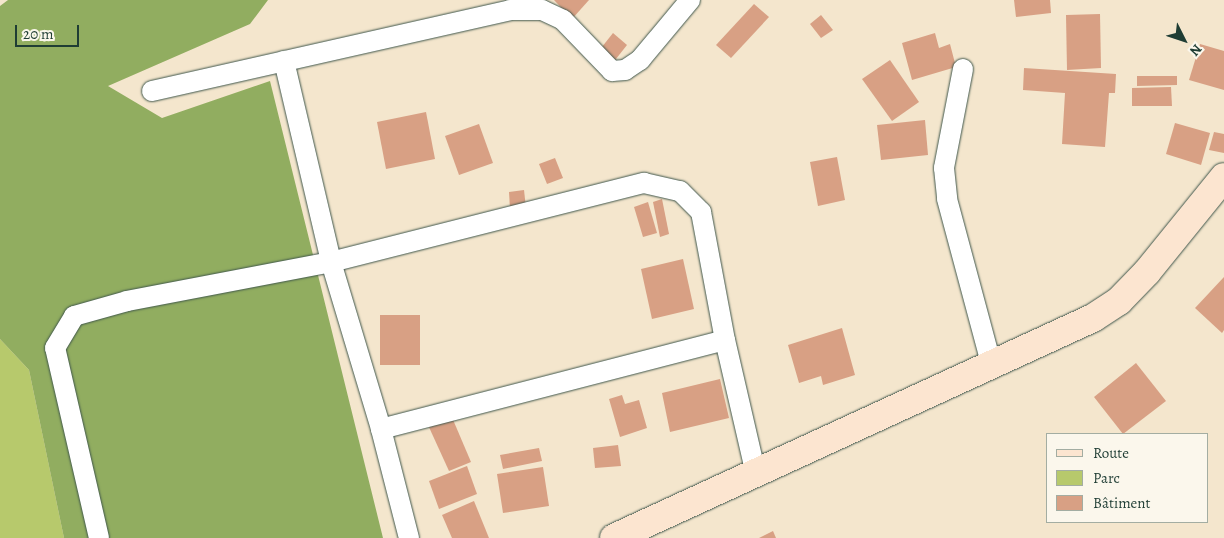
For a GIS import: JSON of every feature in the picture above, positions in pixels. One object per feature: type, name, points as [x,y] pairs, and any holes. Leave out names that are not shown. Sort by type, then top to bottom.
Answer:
[{"type":"street","points":[[152,91],[510,10],[542,10],[563,20],[612,71],[625,70],[640,60],[678,3]]},
{"type":"street","points":[[284,61],[331,262],[381,429],[409,538]]},
{"type":"street","points":[[963,69],[944,168],[946,199],[991,363]]},
{"type":"street","points":[[614,538],[756,474],[991,363],[1068,331],[1120,301],[1147,272],[1224,177]]},
{"type":"street","points":[[99,538],[56,348],[74,316],[127,301],[331,262],[615,188],[644,183],[680,191],[701,212],[725,340],[756,474]]},
{"type":"street","points":[[381,429],[725,340]]},
{"type":"green space","points":[[8,0],[268,0],[250,24],[108,86],[162,118],[270,81],[383,538],[64,538],[29,370],[0,339],[0,6]]},
{"type":"green space","points":[[0,339],[29,370],[64,538],[0,538]]},
{"type":"building","points":[[554,0],[589,0],[572,19]]},
{"type":"building","points":[[1014,0],[1050,0],[1051,13],[1016,17]]},
{"type":"building","points":[[754,4],[769,17],[731,58],[716,45]]},
{"type":"building","points":[[1100,14],[1101,68],[1067,70],[1066,15]]},
{"type":"building","points":[[821,15],[833,30],[821,38],[810,24]]},
{"type":"building","points":[[613,33],[627,45],[608,69],[594,57]]},
{"type":"building","points":[[935,33],[939,48],[950,44],[956,67],[912,80],[902,43]]},
{"type":"building","points":[[1200,44],[1224,51],[1224,90],[1189,80]]},
{"type":"building","points":[[890,60],[919,102],[892,121],[862,79]]},
{"type":"building","points":[[1024,68],[1116,74],[1115,93],[1109,93],[1105,147],[1062,144],[1065,93],[1023,90]]},
{"type":"building","points":[[1137,76],[1177,76],[1177,85],[1137,86]]},
{"type":"building","points":[[1171,87],[1172,106],[1132,106],[1132,88]]},
{"type":"building","points":[[426,112],[435,159],[386,169],[377,122]]},
{"type":"building","points":[[925,120],[928,155],[881,160],[877,125]]},
{"type":"building","points":[[1175,123],[1210,133],[1201,165],[1166,154]]},
{"type":"building","points":[[479,124],[493,163],[459,175],[445,136]]},
{"type":"building","points":[[1214,132],[1224,134],[1224,153],[1209,150]]},
{"type":"building","points":[[837,157],[845,200],[818,206],[810,162]]},
{"type":"building","points":[[555,158],[563,178],[547,184],[539,164]]},
{"type":"building","points":[[524,190],[526,208],[510,209],[509,192]]},
{"type":"building","points":[[662,199],[669,234],[660,237],[653,202]]},
{"type":"building","points":[[648,202],[657,233],[643,237],[634,207]]},
{"type":"building","points":[[683,259],[694,309],[652,319],[641,269]]},
{"type":"building","points":[[1224,277],[1224,330],[1222,333],[1195,308]]},
{"type":"building","points":[[380,315],[420,315],[420,365],[380,365]]},
{"type":"building","points":[[842,328],[855,375],[823,385],[821,376],[799,383],[788,345]]},
{"type":"building","points":[[1136,363],[1166,401],[1122,433],[1094,397]]},
{"type":"building","points":[[720,379],[729,418],[670,432],[662,393]]},
{"type":"building","points":[[622,395],[625,404],[639,400],[647,428],[620,437],[609,399]]},
{"type":"building","points":[[451,415],[471,462],[449,471],[428,425]]},
{"type":"building","points":[[618,445],[621,466],[595,468],[593,448]]},
{"type":"building","points":[[539,448],[542,461],[503,469],[500,455]]},
{"type":"building","points":[[467,466],[477,494],[439,509],[429,481]]},
{"type":"building","points":[[543,467],[549,506],[503,513],[497,474]]},
{"type":"building","points":[[474,501],[489,538],[452,538],[442,515]]},
{"type":"building","points":[[773,531],[776,538],[759,538]]}]
